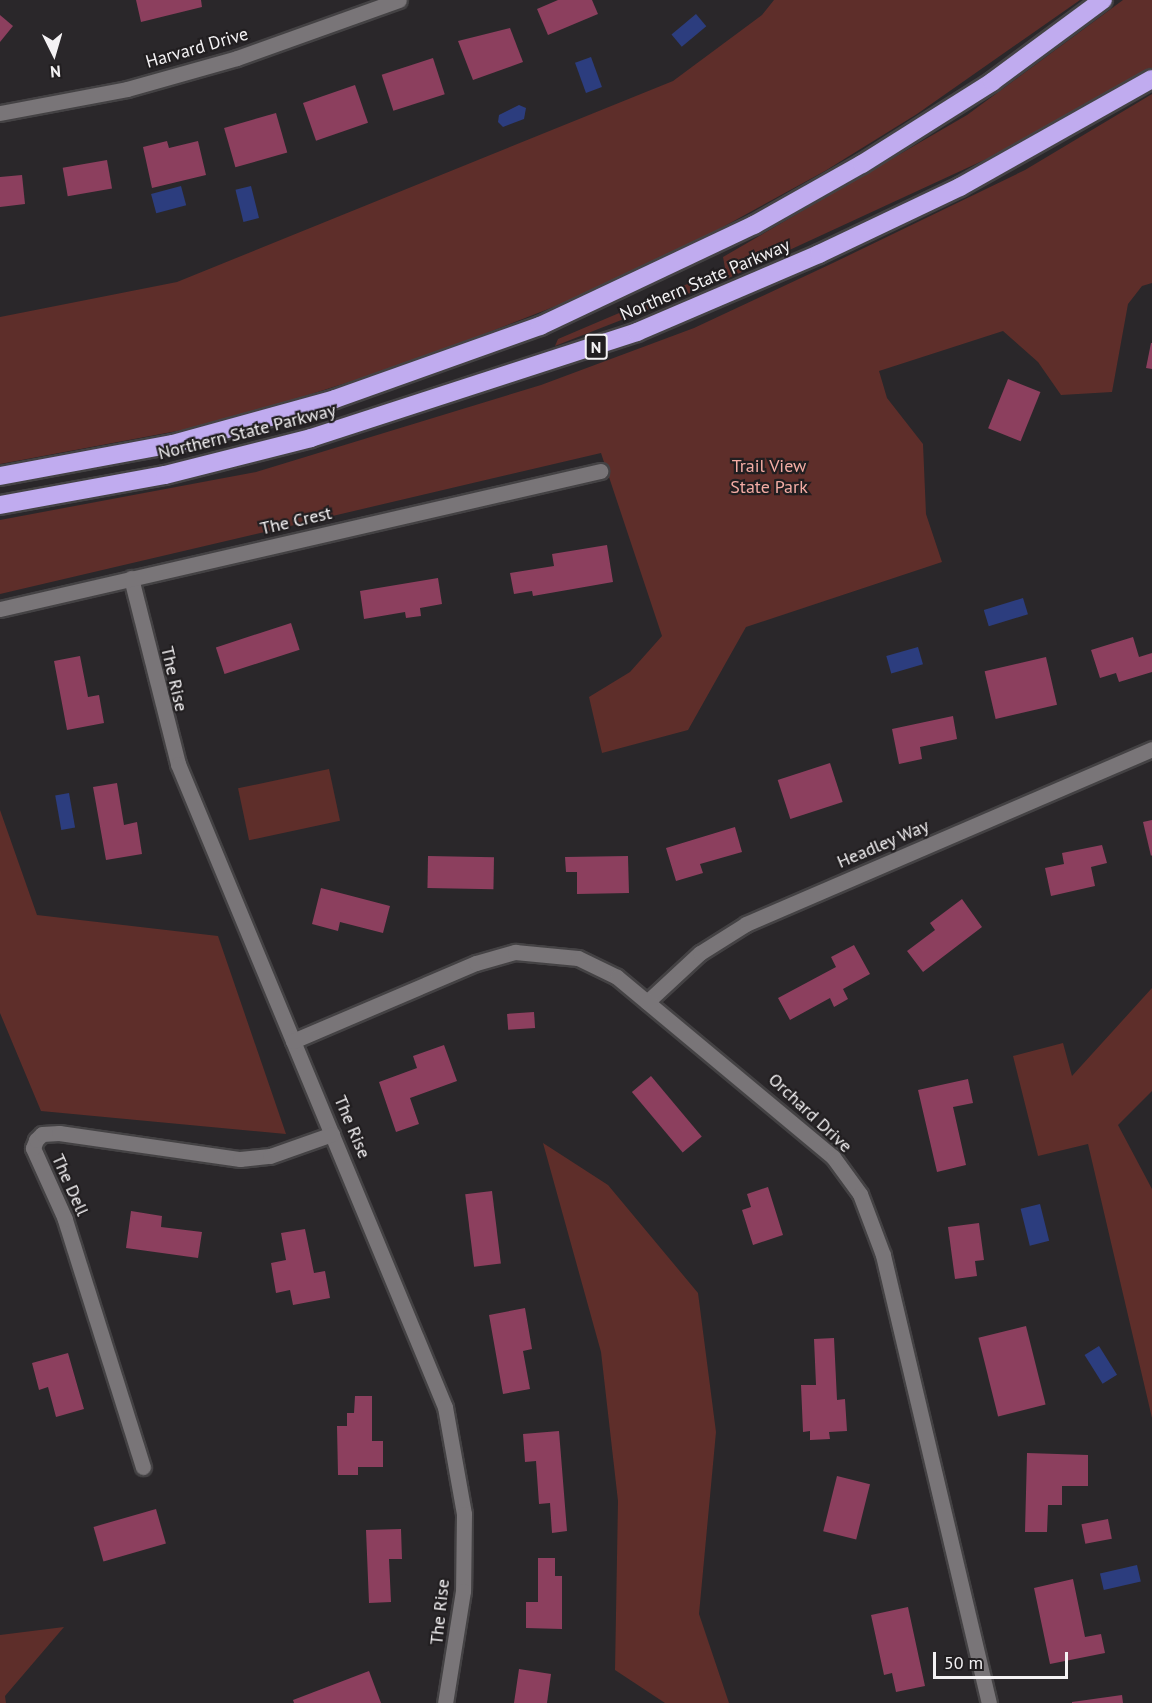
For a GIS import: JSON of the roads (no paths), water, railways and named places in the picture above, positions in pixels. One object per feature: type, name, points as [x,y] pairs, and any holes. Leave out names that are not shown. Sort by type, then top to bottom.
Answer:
[{"type":"highway","name":"Northern State Parkway","points":[[0,476],[173,444],[335,399],[540,326],[754,225],[862,164],[992,82],[1103,0]]},
{"type":"highway","name":"Northern State Parkway","points":[[0,505],[165,475],[311,438],[615,340],[819,254],[960,187],[1152,79]]},
{"type":"street","name":"Harvard Drive","points":[[0,112],[127,89],[237,58],[399,0]]},
{"type":"street","name":"The Crest","points":[[0,609],[600,471]]},
{"type":"street","name":"The Rise","points":[[131,578],[178,764],[332,1134],[424,1346],[456,1449],[464,1514],[463,1591],[445,1703]]},
{"type":"street","name":"Headley Way","points":[[647,1002],[700,953],[746,924],[1152,749]]},
{"type":"street","name":"Orchard Drive","points":[[293,1041],[476,963],[515,952],[578,958],[616,977],[833,1157],[860,1194],[883,1255],[989,1703]]},
{"type":"street","name":"The Dell","points":[[143,1467],[64,1219],[33,1149],[36,1140],[42,1134],[59,1133],[240,1159],[270,1156],[332,1134]]},
{"type":"water","points":[[696,14],[706,26],[682,47],[671,35]]},
{"type":"water","points":[[591,57],[602,87],[586,93],[575,63]]},
{"type":"water","points":[[519,105],[526,108],[524,119],[503,127],[498,122],[499,115]]},
{"type":"water","points":[[181,186],[186,205],[156,213],[151,194]]},
{"type":"water","points":[[251,186],[259,218],[243,222],[235,190]]},
{"type":"water","points":[[1023,598],[1028,614],[989,626],[984,610]]},
{"type":"water","points":[[918,647],[923,664],[891,673],[886,656]]},
{"type":"water","points":[[69,793],[75,827],[61,830],[55,795]]},
{"type":"water","points":[[1040,1204],[1049,1241],[1030,1246],[1021,1209]]},
{"type":"water","points":[[1099,1346],[1117,1375],[1103,1384],[1085,1355]]},
{"type":"water","points":[[1137,1565],[1141,1582],[1104,1590],[1100,1574]]},
{"type":"park label","name":"Trail View State Park","points":[[769,477]]}]
